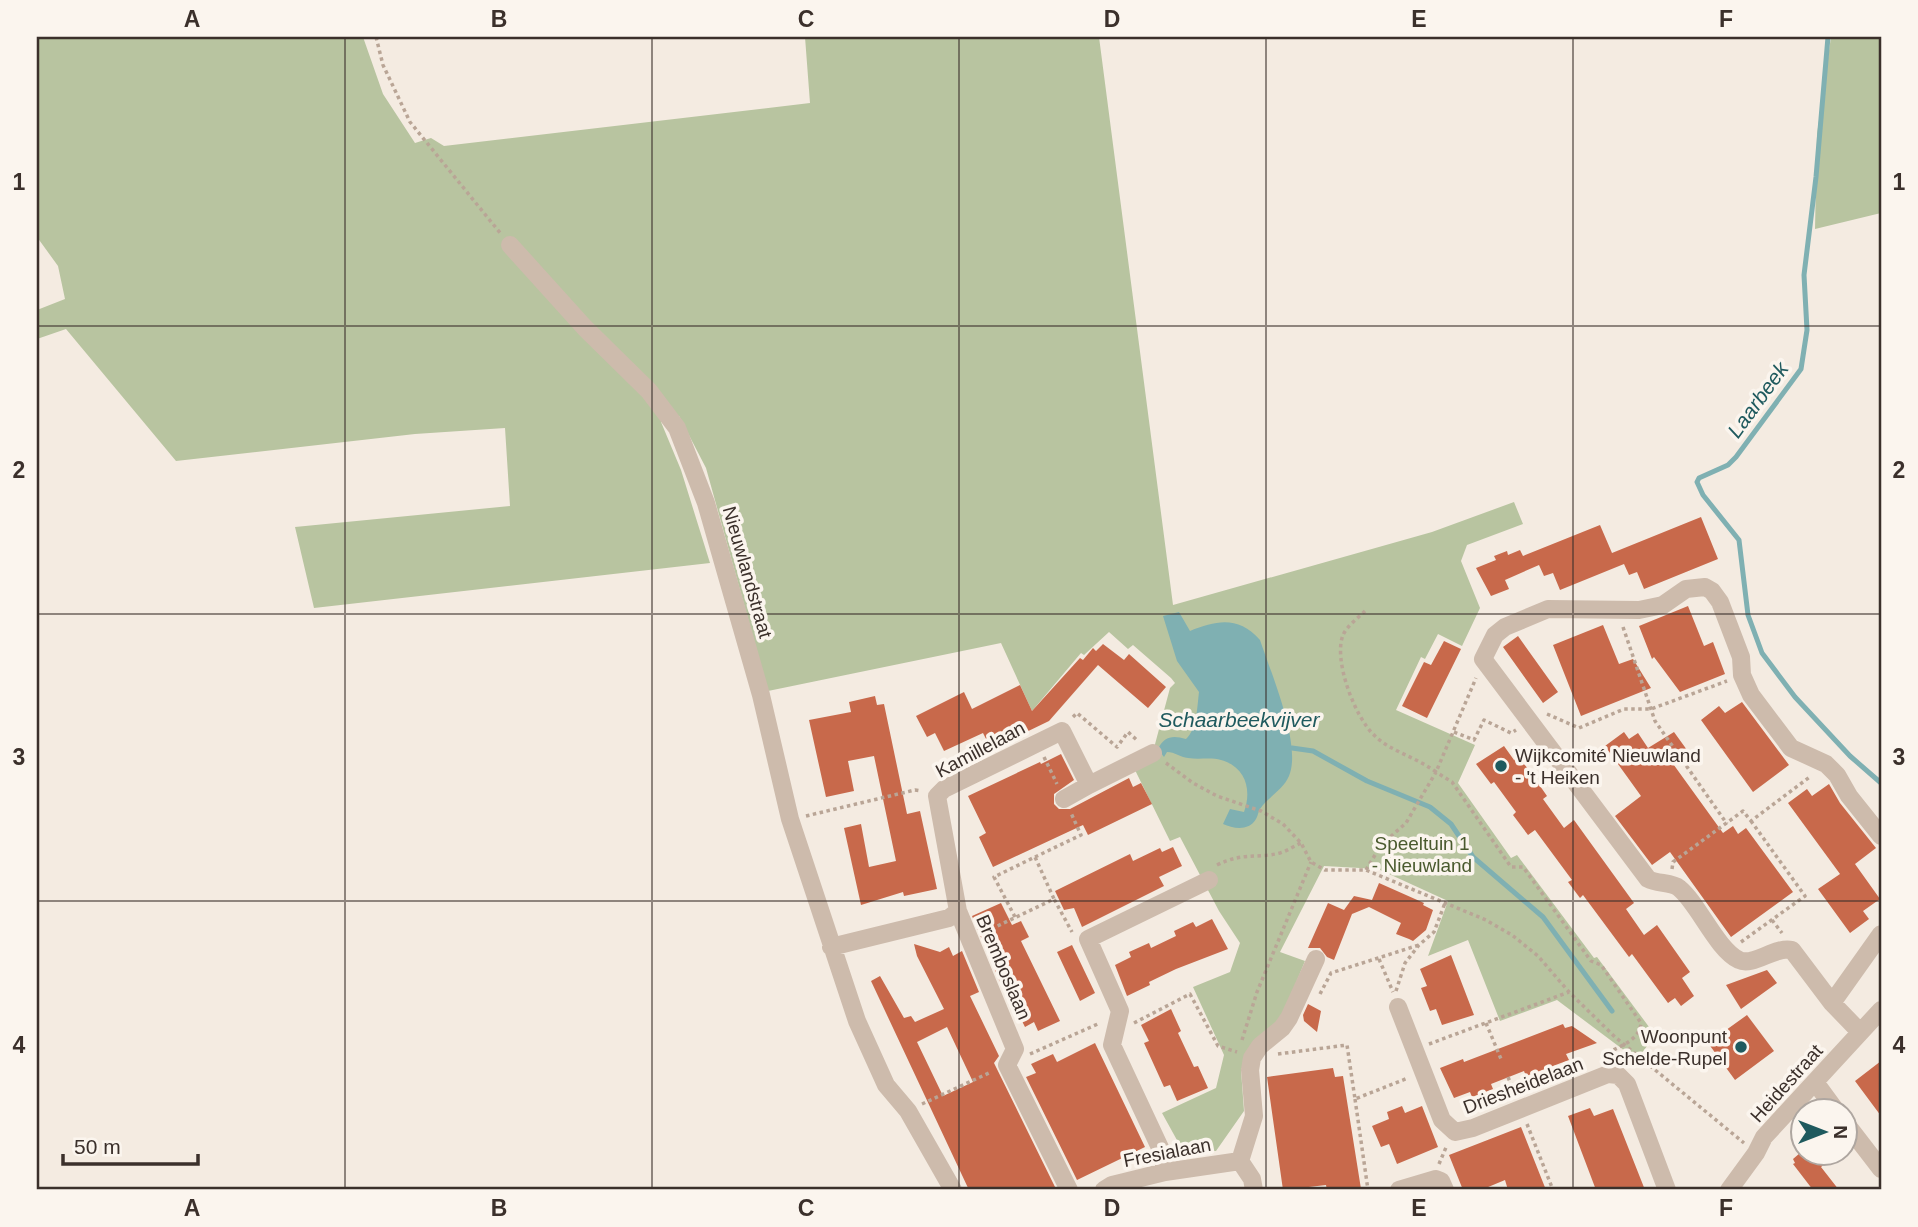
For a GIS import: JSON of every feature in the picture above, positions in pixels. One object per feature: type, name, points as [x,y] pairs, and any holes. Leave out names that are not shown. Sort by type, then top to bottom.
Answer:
[{"type":"street","name":"Nieuwlandstraat","points":[[510,245],[585,328],[649,391],[677,428],[706,503],[761,695],[790,819],[857,1021],[887,1085],[908,1111],[950,1189]]},
{"type":"street","points":[[1860,1032],[1832,1003],[1792,950],[1786,948],[1748,962],[1739,960],[1728,951],[1678,886],[1648,879],[1483,659],[1495,635],[1505,627],[1548,609],[1618,611],[1663,605],[1686,589],[1694,587],[1712,591],[1720,602],[1734,637],[1741,657],[1742,675],[1751,695],[1791,748],[1826,764],[1837,775],[1849,796],[1881,836]]},
{"type":"street","name":"Kamillelaan","points":[[958,911],[937,796],[944,789],[1062,731],[1089,785]]},
{"type":"street","points":[[1064,799],[1153,753]]},
{"type":"street","points":[[1165,1171],[1162,1152],[1112,1045],[1120,1011],[1088,939],[1209,880]]},
{"type":"street","points":[[831,947],[949,918],[958,911]]},
{"type":"street","name":"Bremboslaan","points":[[958,911],[1015,1049],[1007,1065],[1069,1190]]},
{"type":"street","points":[[1832,1003],[1881,934]]},
{"type":"street","points":[[1245,1055],[1282,1028],[1316,959]]},
{"type":"street","name":"Driesheidelaan","points":[[1398,1007],[1442,1120],[1455,1132],[1474,1128],[1608,1074],[1618,1075]]},
{"type":"street","name":"Heidestraat","points":[[1729,1190],[1756,1153],[1764,1137],[1881,1010]]},
{"type":"street","name":"Fresialaan","points":[[1240,1161],[1254,1116],[1250,1070],[1245,1055]]},
{"type":"street","points":[[1618,1075],[1627,1084],[1667,1190]]},
{"type":"street","points":[[1815,1082],[1827,1098]]},
{"type":"street","points":[[1858,1139],[1881,1169]]},
{"type":"street","name":"Fresialaan","points":[[1104,1190],[1112,1185],[1165,1171],[1240,1161]]},
{"type":"street","name":"Fresialaan","points":[[1240,1161],[1252,1179],[1254,1190]]},
{"type":"street","points":[[1399,1190],[1441,1185]]},
{"type":"path","points":[[376,37],[383,65],[410,122],[510,245]]},
{"type":"path","points":[[1365,611],[1344,632],[1339,650],[1353,703],[1372,734],[1385,744],[1420,760],[1452,782],[1511,867],[1523,867],[1591,961],[1601,965],[1642,1023],[1642,1028],[1625,1045],[1611,1051],[1618,1075]]},
{"type":"path","points":[[1618,611],[1655,721],[1727,824]]},
{"type":"path","points":[[1366,870],[1381,845],[1406,823],[1436,772],[1483,659]]},
{"type":"path","points":[[1454,732],[1474,740],[1484,720],[1511,733],[1544,713],[1579,728],[1625,709],[1651,709],[1742,675]]},
{"type":"path","points":[[1751,821],[1826,764]]},
{"type":"path","points":[[790,819],[915,790],[937,796]]},
{"type":"path","points":[[1244,806],[1261,811],[1283,824],[1301,843],[1311,862],[1325,870],[1366,870],[1486,920],[1512,934],[1538,956],[1569,992],[1625,1045],[1756,1153]]},
{"type":"path","points":[[1670,885],[1673,862],[1743,811],[1805,896],[1728,951]]},
{"type":"path","points":[[1209,880],[1216,866],[1232,858],[1282,852],[1301,843]]},
{"type":"path","points":[[1015,917],[994,877],[1035,857],[1075,938],[1088,939]]},
{"type":"path","points":[[1245,1055],[1257,992],[1311,862]]},
{"type":"path","points":[[970,939],[1054,898]]},
{"type":"path","points":[[1379,959],[1394,995],[1405,963],[1434,932],[1445,903]]},
{"type":"path","points":[[1300,996],[1322,993],[1331,973],[1419,945]]},
{"type":"path","points":[[1414,1050],[1569,992]]},
{"type":"path","points":[[908,1111],[1102,1021],[1127,1026],[1191,994],[1218,1046],[1245,1055],[1347,1045],[1368,1190]]},
{"type":"path","points":[[1486,1023],[1501,1059]]},
{"type":"path","points":[[1355,1099],[1423,1072]]},
{"type":"path","points":[[1508,1077],[1553,1190]]},
{"type":"path","points":[[1441,1185],[1440,1158],[1455,1132]]},
{"type":"green space","name":"Speeltuin 1 - Nieuwland","points":[[37,37],[363,37],[383,94],[415,143],[431,138],[444,146],[810,103],[805,37],[1099,37],[1173,605],[1432,532],[1514,502],[1523,524],[1467,545],[1461,561],[1480,608],[1462,646],[1438,634],[1425,659],[1421,657],[1396,710],[1475,745],[1458,783],[1511,858],[1517,855],[1655,1035],[1637,1060],[1557,1000],[1500,1021],[1468,940],[1428,956],[1448,901],[1378,869],[1324,866],[1280,952],[1305,961],[1282,1017],[1250,1049],[1241,1070],[1244,1111],[1216,1151],[1183,1151],[1162,1113],[1216,1088],[1224,1055],[1193,987],[1230,972],[1240,943],[1219,911],[1180,837],[1170,841],[1135,770],[1154,748],[1170,688],[1175,683],[1171,678],[1133,645],[1128,649],[1109,632],[1084,655],[1081,653],[1032,711],[1001,643],[768,691],[706,468],[679,416],[661,422],[681,470],[710,563],[314,608],[295,527],[510,506],[505,428],[415,434],[176,461],[66,329],[37,339],[37,310],[65,299],[58,266],[37,237]]},
{"type":"green space","points":[[1831,37],[1881,37],[1881,213],[1815,229],[1817,134]]},
{"type":"water","name":"Schaarbeekvijver","points":[[1179,612],[1190,631],[1209,624],[1227,622],[1252,632],[1260,640],[1284,709],[1292,746],[1289,776],[1249,826],[1236,828],[1223,824],[1230,809],[1244,812],[1246,804],[1245,780],[1236,768],[1217,759],[1188,758],[1167,752],[1164,757],[1158,749],[1163,741],[1169,738],[1186,739],[1192,730],[1197,711],[1199,692],[1177,661],[1163,616]]},
{"type":"building","points":[[1701,517],[1718,559],[1644,589],[1637,572],[1629,575],[1624,564],[1560,590],[1553,573],[1544,576],[1539,565],[1505,580],[1509,589],[1491,596],[1476,568],[1496,560],[1494,556],[1507,551],[1508,555],[1520,550],[1523,556],[1600,525],[1612,553]]},
{"type":"building","points":[[1688,606],[1704,646],[1713,642],[1725,674],[1680,692],[1654,657],[1652,659],[1639,626]]},
{"type":"building","points":[[1603,625],[1619,664],[1633,659],[1651,688],[1581,716],[1553,645]]},
{"type":"building","points":[[1518,636],[1558,692],[1543,703],[1503,647]]},
{"type":"building","points":[[1444,641],[1461,649],[1427,718],[1402,706],[1424,662],[1431,665]]},
{"type":"building","points":[[1103,644],[1124,660],[1129,654],[1166,687],[1148,708],[1098,665],[1049,721],[991,749],[983,733],[944,751],[935,733],[927,737],[916,716],[964,692],[972,709],[1020,685],[1032,711],[1080,658],[1083,660],[1093,648],[1096,651]]},
{"type":"building","points":[[875,696],[877,705],[884,704],[907,814],[920,811],[937,889],[904,896],[903,892],[861,905],[844,828],[861,824],[869,867],[896,861],[874,756],[848,761],[854,791],[826,797],[809,720],[851,712],[849,702]]},
{"type":"building","points":[[1742,702],[1789,765],[1753,792],[1701,720],[1719,706],[1725,713]]},
{"type":"building","points":[[1624,732],[1629,739],[1638,733],[1648,748],[1674,732],[1687,750],[1671,761],[1723,833],[1733,826],[1738,834],[1746,828],[1793,892],[1731,937],[1670,852],[1652,865],[1615,816],[1641,796],[1605,746]]},
{"type":"building","points":[[1504,746],[1514,760],[1519,757],[1531,773],[1547,796],[1543,799],[1564,828],[1574,820],[1634,903],[1626,909],[1644,935],[1657,925],[1690,972],[1682,978],[1694,996],[1681,1006],[1675,998],[1668,1003],[1632,954],[1629,957],[1583,895],[1580,898],[1568,882],[1572,880],[1535,830],[1528,835],[1513,815],[1516,812],[1494,782],[1491,784],[1476,764]]},
{"type":"building","points":[[1061,754],[1074,780],[1054,794],[1054,804],[1059,809],[1070,809],[1129,778],[1133,787],[1141,783],[1152,804],[1088,835],[1083,825],[993,867],[979,837],[986,833],[968,796]]},
{"type":"building","points":[[1829,784],[1840,803],[1876,848],[1855,864],[1880,899],[1863,911],[1869,919],[1850,933],[1818,889],[1840,874],[1788,803],[1807,789],[1812,796]]},
{"type":"building","points":[[1173,847],[1182,866],[1159,877],[1164,886],[1082,927],[1074,908],[1064,910],[1055,891],[1130,854],[1133,861],[1160,848],[1162,852]]},
{"type":"building","points":[[1379,883],[1424,903],[1423,905],[1433,910],[1426,930],[1413,941],[1396,934],[1401,923],[1369,907],[1352,914],[1334,960],[1327,957],[1320,948],[1308,948],[1328,903],[1344,910],[1354,896],[1372,900]]},
{"type":"building","points":[[1001,903],[1012,925],[1021,921],[1029,937],[1021,941],[1060,1021],[1038,1031],[1034,1022],[1025,1027],[1002,981],[1000,982],[972,916]]},
{"type":"building","points":[[1212,919],[1228,949],[1176,969],[1127,996],[1115,965],[1131,957],[1129,952],[1149,943],[1151,948],[1176,936],[1174,931],[1193,922],[1196,927]]},
{"type":"building","points":[[914,944],[940,952],[949,947],[953,956],[962,951],[979,992],[970,996],[999,1056],[994,1063],[1056,1189],[969,1190],[871,981],[880,976],[904,1018],[911,1016],[915,1022],[944,1009],[917,956]],"holes":[[[947,1027],[973,1082],[943,1096],[917,1042]]]},
{"type":"building","points":[[1072,945],[1095,993],[1080,1001],[1057,952]]},
{"type":"building","points":[[1451,955],[1474,1015],[1442,1025],[1436,1009],[1430,1011],[1421,988],[1427,986],[1420,969]]},
{"type":"building","points":[[1767,970],[1777,983],[1741,1009],[1726,985]]},
{"type":"building","points":[[1308,1004],[1321,1011],[1317,1032],[1304,1021],[1303,1015]]},
{"type":"building","points":[[1171,1009],[1181,1031],[1178,1033],[1194,1067],[1198,1066],[1208,1088],[1177,1101],[1170,1085],[1164,1087],[1144,1043],[1149,1041],[1141,1025]]},
{"type":"building","name":"Woonpunt Schelde-Rupel","points":[[1747,1015],[1774,1051],[1735,1080],[1708,1043]]},
{"type":"building","points":[[1563,1024],[1565,1028],[1572,1026],[1597,1043],[1566,1054],[1569,1060],[1526,1076],[1524,1071],[1491,1084],[1493,1089],[1472,1097],[1470,1092],[1454,1098],[1440,1068],[1463,1059],[1464,1062]]},
{"type":"building","points":[[1095,1043],[1145,1147],[1077,1180],[1026,1077],[1036,1073],[1031,1064],[1053,1054],[1057,1062]]},
{"type":"building","points":[[1881,1061],[1881,1116],[1855,1081]]},
{"type":"building","points":[[1333,1068],[1335,1077],[1343,1076],[1361,1189],[1327,1190],[1326,1185],[1283,1190],[1267,1077]]},
{"type":"building","points":[[1402,1106],[1405,1113],[1422,1106],[1438,1147],[1397,1164],[1389,1144],[1381,1147],[1372,1126],[1389,1119],[1387,1112]]},
{"type":"building","points":[[1590,1108],[1594,1116],[1613,1109],[1645,1190],[1596,1190],[1568,1116]]},
{"type":"building","points":[[1521,1127],[1546,1190],[1508,1190],[1505,1180],[1481,1190],[1463,1190],[1449,1155]]},
{"type":"building","points":[[1796,1168],[1822,1168],[1839,1190],[1813,1190]]},
{"type":"waterway","name":"Laarbeek","points":[[1828,37],[1816,177],[1804,275],[1807,330],[1801,369],[1736,457],[1728,465],[1699,478],[1697,482],[1703,495],[1739,540],[1748,615],[1762,653],[1795,697],[1850,756],[1881,783]]},
{"type":"waterway","points":[[1292,748],[1313,751],[1367,781],[1430,807],[1451,824],[1473,857],[1543,917],[1612,1011]]},
{"type":"place","name":"Wijkcomité Nieuwland - 't Heiken","points":[[1501,766]]},
{"type":"place","name":"Woonpunt Schelde-Rupel","points":[[1741,1047]]}]
